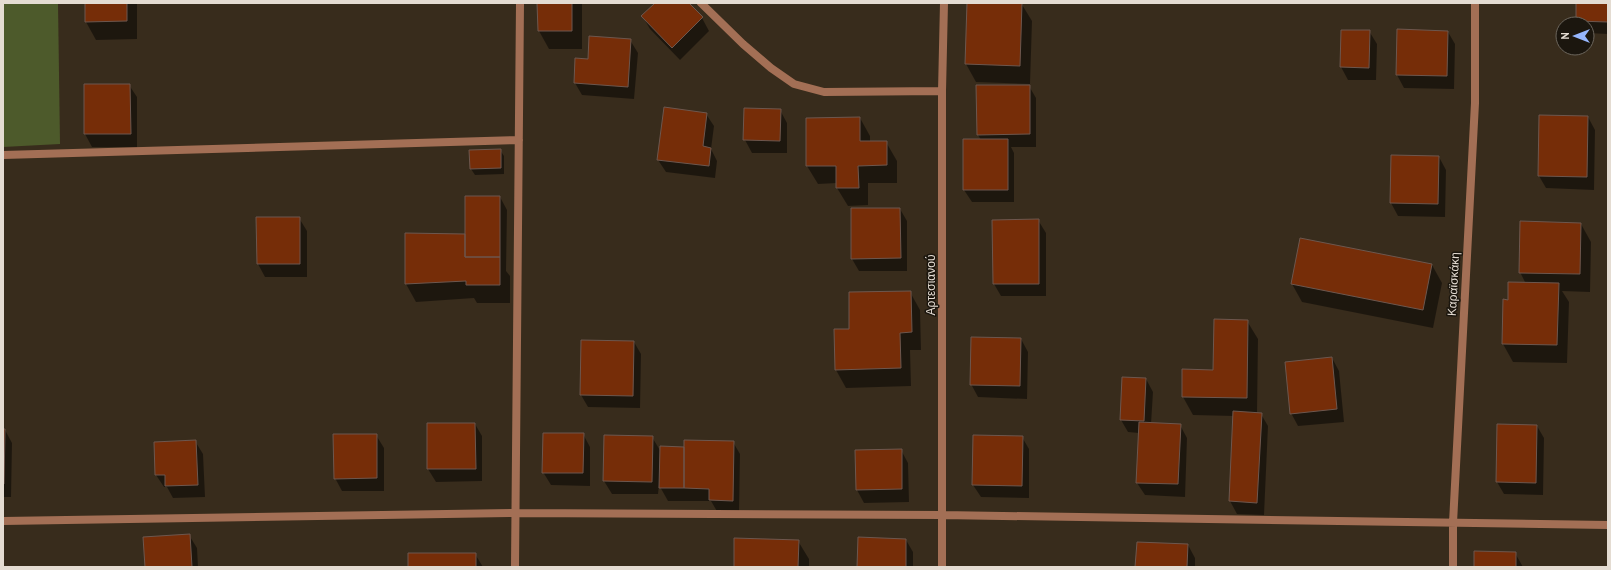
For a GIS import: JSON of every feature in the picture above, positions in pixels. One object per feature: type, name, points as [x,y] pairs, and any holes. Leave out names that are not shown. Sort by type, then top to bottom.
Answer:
[{"type":"street","points":[[515,567],[520,3]]},
{"type":"street","points":[[700,3],[743,44],[771,68],[794,84],[824,92],[942,91]]},
{"type":"street","name":"Αρτεσιανού","points":[[942,567],[942,91],[944,3]]},
{"type":"street","name":"Καραϊσκάκη","points":[[1453,567],[1453,523],[1474,103],[1475,3]]},
{"type":"street","points":[[3,155],[519,140]]},
{"type":"street","points":[[3,521],[515,512],[942,514],[1608,525]]},
{"type":"green space","points":[[3,3],[58,3],[60,144],[3,147]]},
{"type":"building","points":[[85,3],[127,3],[127,21],[85,22]]},
{"type":"building","points":[[537,3],[572,3],[572,31],[538,31]]},
{"type":"building","points":[[655,3],[689,3],[703,17],[672,48],[641,16]]},
{"type":"building","points":[[967,3],[1022,3],[1020,66],[965,64]]},
{"type":"building","points":[[1576,3],[1608,3],[1608,22],[1595,22],[1595,16],[1576,16]]},
{"type":"building","points":[[1397,29],[1448,31],[1447,76],[1396,75]]},
{"type":"building","points":[[1341,30],[1370,30],[1369,68],[1340,67]]},
{"type":"building","points":[[589,36],[631,39],[628,87],[574,83],[575,58],[588,59]]},
{"type":"building","points":[[84,84],[130,84],[131,134],[84,134]]},
{"type":"building","points":[[976,85],[1030,85],[1030,134],[977,135]]},
{"type":"building","points":[[664,107],[707,113],[703,146],[711,148],[709,166],[657,160]]},
{"type":"building","points":[[744,108],[781,109],[780,141],[743,140]]},
{"type":"building","points":[[1539,115],[1588,116],[1587,177],[1538,176]]},
{"type":"building","points":[[860,117],[860,141],[887,141],[887,165],[858,166],[859,188],[836,188],[836,166],[806,166],[806,118]]},
{"type":"building","points":[[963,139],[1008,139],[1008,190],[963,190]]},
{"type":"building","points":[[501,149],[501,168],[470,169],[469,150]]},
{"type":"building","points":[[1391,155],[1439,156],[1438,204],[1390,203]]},
{"type":"building","points":[[465,196],[500,196],[500,257],[465,257]]},
{"type":"building","points":[[851,208],[900,208],[901,258],[851,259]]},
{"type":"building","points":[[256,217],[300,217],[300,264],[257,264]]},
{"type":"building","points":[[1039,219],[1039,284],[993,284],[992,220]]},
{"type":"building","points":[[1520,221],[1581,223],[1580,274],[1519,273]]},
{"type":"building","points":[[405,233],[465,234],[465,257],[500,257],[500,285],[466,285],[466,281],[405,284]]},
{"type":"building","points":[[1300,238],[1432,264],[1423,310],[1291,284]]},
{"type":"building","points":[[1508,282],[1559,283],[1557,345],[1502,344],[1503,299],[1508,300]]},
{"type":"building","points":[[911,291],[912,332],[900,333],[901,368],[835,370],[834,329],[849,329],[849,292]]},
{"type":"building","points":[[1214,319],[1248,320],[1247,398],[1182,397],[1182,369],[1213,370]]},
{"type":"building","points":[[971,337],[1021,338],[1020,386],[970,385]]},
{"type":"building","points":[[581,340],[634,341],[633,396],[580,395]]},
{"type":"building","points":[[1332,357],[1337,409],[1290,414],[1285,362]]},
{"type":"building","points":[[1122,377],[1146,378],[1144,421],[1120,420]]},
{"type":"building","points":[[1233,411],[1262,413],[1257,503],[1229,501]]},
{"type":"building","points":[[1139,422],[1181,424],[1178,484],[1136,483]]},
{"type":"building","points":[[427,423],[475,423],[476,469],[427,469]]},
{"type":"building","points":[[1497,424],[1537,425],[1536,483],[1496,482]]},
{"type":"building","points":[[3,429],[5,429],[4,484],[3,484]]},
{"type":"building","points":[[543,433],[584,433],[583,473],[542,473]]},
{"type":"building","points":[[333,434],[377,434],[377,478],[334,479]]},
{"type":"building","points":[[604,435],[653,436],[652,482],[603,481]]},
{"type":"building","points":[[973,435],[1023,436],[1022,486],[972,485]]},
{"type":"building","points":[[196,440],[198,485],[165,486],[165,475],[155,475],[154,442]]},
{"type":"building","points":[[684,440],[734,441],[733,501],[709,500],[709,489],[684,488]]},
{"type":"building","points":[[660,446],[684,447],[684,488],[659,488]]},
{"type":"building","points":[[902,449],[902,489],[856,490],[855,450]]},
{"type":"building","points":[[190,534],[192,567],[145,567],[143,537]]},
{"type":"building","points":[[858,537],[906,539],[906,567],[857,567]]},
{"type":"building","points":[[734,538],[799,540],[798,567],[734,567]]},
{"type":"building","points":[[1137,542],[1188,544],[1187,567],[1135,567]]},
{"type":"building","points":[[1474,551],[1516,552],[1516,567],[1474,567]]},
{"type":"building","points":[[408,553],[476,553],[476,567],[408,567]]}]
